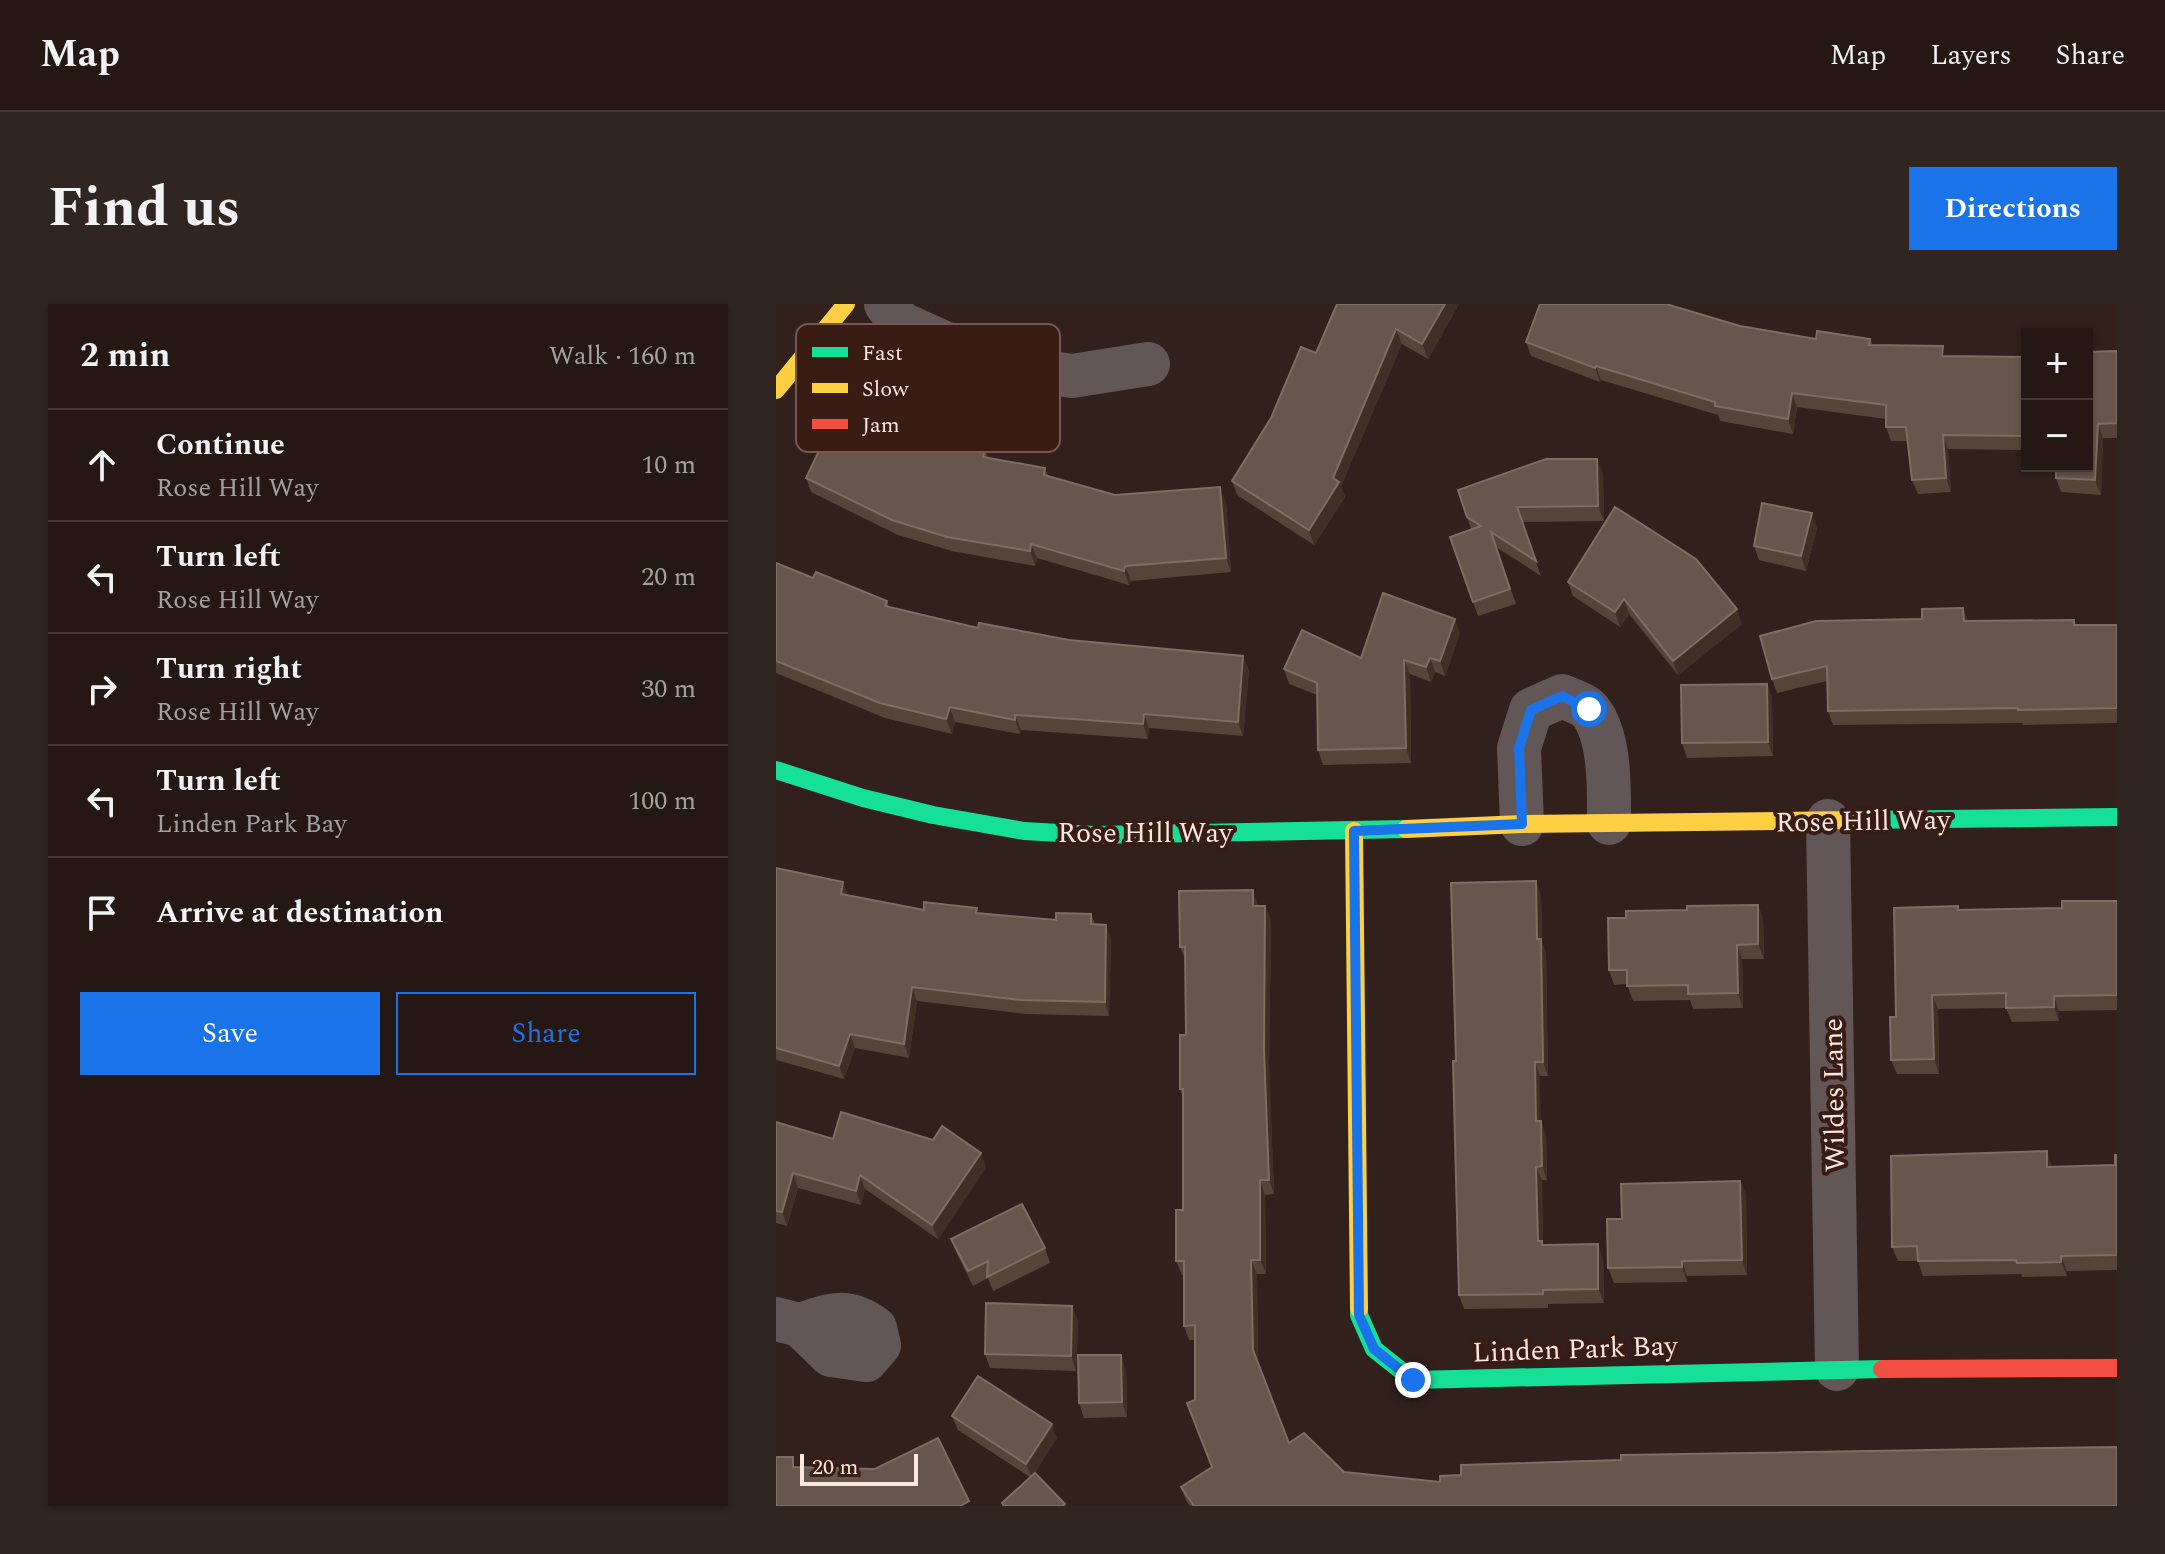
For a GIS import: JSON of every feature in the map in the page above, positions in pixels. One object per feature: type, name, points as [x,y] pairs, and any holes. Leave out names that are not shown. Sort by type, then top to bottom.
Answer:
[{"type":"street","points":[[830,324],[846,304]]},
{"type":"street","points":[[886,304],[902,324]]},
{"type":"street","points":[[1060,374],[1072,376],[1148,364]]},
{"type":"street","points":[[776,390],[796,365]]},
{"type":"street","points":[[1522,824],[1519,748],[1531,710],[1562,696],[1589,709],[1602,737],[1609,780],[1609,823]]},
{"type":"street","name":"Rose Hill Way","points":[[776,770],[863,798],[933,815],[1024,831],[1095,835],[1354,831],[1522,824],[2117,817]]},
{"type":"street","name":"Wildes Lane","points":[[1828,821],[1837,1369]]},
{"type":"street","name":"Linden Park Bay","points":[[1354,831],[1359,1315],[1374,1349],[1413,1380],[1837,1369],[2117,1368]]},
{"type":"building","points":[[1337,304],[1445,304],[1422,344],[1396,329],[1333,478],[1339,482],[1309,530],[1232,481],[1271,418],[1301,347],[1316,353]]},
{"type":"building","points":[[1540,304],[1666,304],[1740,326],[1816,339],[1817,331],[1870,339],[1869,345],[1943,346],[1942,356],[2021,357],[2021,436],[1943,435],[1946,478],[1912,480],[1906,427],[1886,427],[1886,405],[1792,393],[1788,419],[1715,406],[1715,402],[1595,368],[1526,342]]},
{"type":"building","points":[[2117,351],[2117,423],[2098,424],[2095,480],[2056,478],[2056,472],[2093,472],[2093,352]]},
{"type":"building","points":[[818,452],[984,452],[983,457],[1045,468],[1044,475],[1115,495],[1220,487],[1226,558],[1125,566],[1124,571],[1031,544],[1030,551],[947,537],[892,520],[806,478]]},
{"type":"building","points":[[1546,459],[1597,459],[1598,506],[1517,507],[1536,561],[1491,532],[1510,589],[1473,602],[1450,537],[1481,526],[1467,517],[1458,490]]},
{"type":"building","points":[[1762,503],[1812,513],[1801,556],[1754,546]]},
{"type":"building","points":[[1615,507],[1696,559],[1737,609],[1673,661],[1624,599],[1615,612],[1568,582]]},
{"type":"building","points":[[776,563],[813,578],[816,572],[887,601],[885,606],[978,628],[979,623],[1069,640],[1243,656],[1238,722],[1144,714],[1143,724],[1015,715],[1015,720],[950,707],[946,719],[880,703],[776,661]]},
{"type":"building","points":[[1383,593],[1455,619],[1440,661],[1430,658],[1426,667],[1404,660],[1406,748],[1318,750],[1317,683],[1284,669],[1302,630],[1361,658]]},
{"type":"building","points":[[1963,608],[1964,621],[2074,620],[2074,625],[2117,625],[2117,708],[1828,711],[1827,666],[1772,679],[1760,636],[1816,621],[1922,619],[1922,609]]},
{"type":"building","points":[[1767,684],[1768,742],[1682,743],[1681,685]]},
{"type":"building","points":[[776,868],[843,882],[841,894],[924,910],[924,902],[977,908],[976,913],[1056,920],[1056,913],[1091,914],[1091,924],[1106,925],[1105,1002],[1021,1000],[912,987],[904,1044],[850,1034],[839,1066],[776,1048]]},
{"type":"building","points":[[1536,881],[1537,939],[1541,939],[1543,1062],[1535,1062],[1536,1121],[1541,1121],[1542,1166],[1536,1167],[1538,1241],[1542,1241],[1542,1245],[1598,1244],[1598,1289],[1543,1290],[1543,1294],[1459,1295],[1451,883]]},
{"type":"building","points":[[1253,890],[1253,906],[1265,906],[1264,1050],[1269,1180],[1260,1180],[1260,1260],[1251,1260],[1253,1350],[1289,1443],[1304,1433],[1344,1472],[1440,1482],[1440,1476],[1461,1475],[1461,1465],[1621,1460],[1621,1455],[2117,1447],[2117,1506],[1194,1506],[1181,1487],[1212,1467],[1187,1403],[1195,1400],[1195,1325],[1184,1326],[1184,1261],[1176,1261],[1176,1210],[1183,1210],[1180,1035],[1186,1035],[1185,947],[1180,947],[1179,891]]},
{"type":"building","points":[[2062,901],[2117,901],[2117,995],[2054,996],[2054,1007],[2006,1008],[2006,993],[1932,995],[1934,1059],[1891,1060],[1890,1017],[1896,1017],[1894,908],[2062,908]]},
{"type":"building","points":[[1758,905],[1758,944],[1737,945],[1738,993],[1688,994],[1688,985],[1627,986],[1627,970],[1609,970],[1608,918],[1626,918],[1626,911]]},
{"type":"building","points":[[841,1112],[933,1140],[942,1126],[981,1153],[932,1225],[860,1175],[856,1191],[793,1173],[782,1212],[776,1211],[776,1122],[833,1139]]},
{"type":"building","points":[[2047,1151],[2047,1167],[2115,1165],[2117,1155],[2117,1255],[2061,1256],[2061,1262],[1918,1261],[1917,1246],[1892,1247],[1891,1156]]},
{"type":"building","points":[[1740,1181],[1742,1260],[1682,1261],[1682,1267],[1608,1268],[1607,1219],[1622,1219],[1621,1184]]},
{"type":"building","points":[[1022,1204],[1045,1248],[987,1277],[988,1261],[968,1271],[951,1239]]},
{"type":"building","points":[[986,1303],[1072,1306],[1071,1356],[985,1354]]},
{"type":"building","points":[[1078,1355],[1121,1355],[1122,1402],[1079,1403]]},
{"type":"building","points":[[978,1376],[1052,1424],[1026,1464],[952,1416]]},
{"type":"building","points":[[938,1438],[969,1501],[960,1506],[776,1506],[776,1457],[793,1457],[793,1467],[875,1469]]},
{"type":"building","points":[[1035,1473],[1065,1504],[1004,1506],[1002,1503]]},
{"type":"traffic: fast","points":[[776,770],[863,798],[933,815],[1024,831],[1095,835],[1406,829]]},
{"type":"traffic: fast","points":[[1853,820],[2117,817]]},
{"type":"traffic: fast","points":[[1359,1309],[1374,1349],[1413,1380],[1882,1369]]},
{"type":"traffic: slow","points":[[830,324],[846,304]]},
{"type":"traffic: slow","points":[[776,390],[796,365]]},
{"type":"traffic: slow","points":[[1406,829],[1522,824],[1853,820]]},
{"type":"traffic: slow","points":[[1354,831],[1359,1309]]},
{"type":"traffic: jam","points":[[1882,1369],[2117,1368]]},
{"type":"route","points":[[1413,1380],[1374,1349],[1359,1315],[1354,831],[1522,824],[1519,748],[1531,710],[1562,696],[1589,709]]}]
